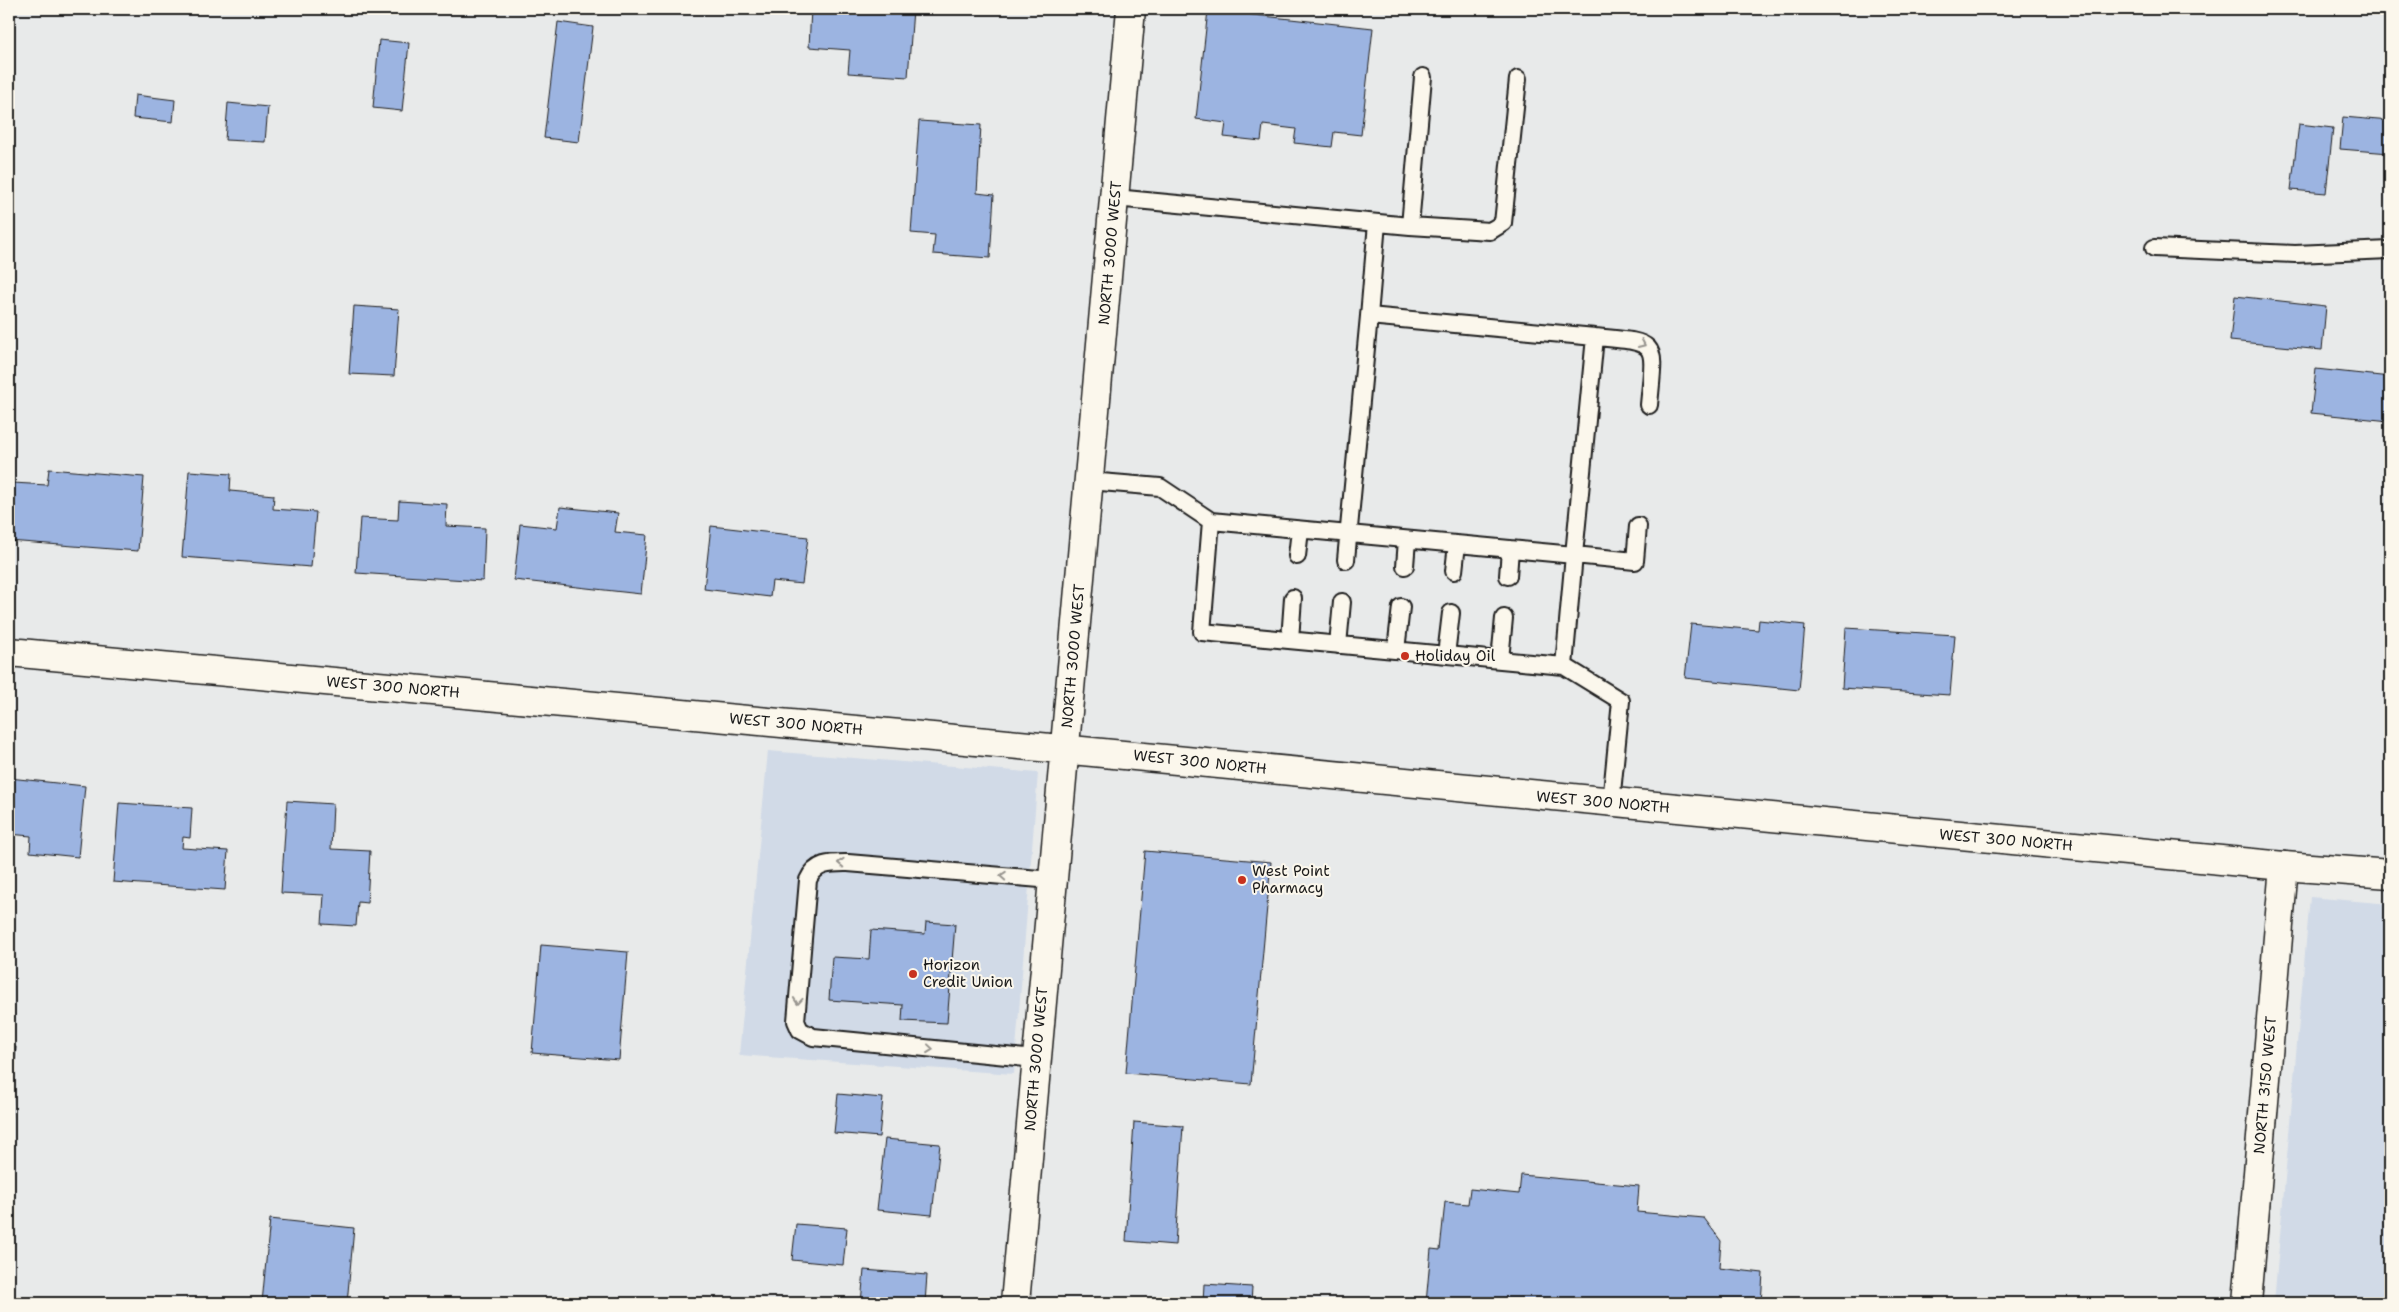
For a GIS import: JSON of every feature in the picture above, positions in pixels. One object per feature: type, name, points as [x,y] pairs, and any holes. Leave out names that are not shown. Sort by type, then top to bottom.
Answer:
[{"type":"main road","name":"NORTH 3000 WEST","points":[[1015,1303],[1131,9]]},
{"type":"main road","name":"WEST 300 NORTH","points":[[9,652],[1065,749],[1611,803],[2284,866],[2390,874]]},
{"type":"main road","name":"NORTH 3150 WEST","points":[[2247,1303],[2284,866]]},
{"type":"lane","points":[[1410,226],[1424,77]]},
{"type":"lane","points":[[1115,198],[1410,226],[1490,231],[1503,223],[1518,79]]},
{"type":"lane","points":[[1346,560],[1377,223]]},
{"type":"lane","points":[[2154,248],[2295,254],[2390,250]]},
{"type":"lane","points":[[1369,316],[1640,341],[1650,348],[1653,360],[1649,405]]},
{"type":"lane","points":[[1564,666],[1595,337]]},
{"type":"lane","points":[[1089,481],[1160,487],[1211,521],[1635,561],[1638,526]]},
{"type":"lane","points":[[1211,521],[1202,632],[1564,666],[1620,701],[1611,803]]},
{"type":"lane","points":[[1297,556],[1300,530]]},
{"type":"lane","points":[[1405,566],[1408,540]]},
{"type":"lane","points":[[1454,571],[1457,544]]},
{"type":"lane","points":[[1508,576],[1510,549]]},
{"type":"lane","points":[[1290,640],[1293,598]]},
{"type":"lane","points":[[1338,645],[1342,602]]},
{"type":"lane","points":[[1396,650],[1401,608]]},
{"type":"lane","points":[[1446,655],[1451,613]]},
{"type":"lane","points":[[1500,660],[1504,618]]},
{"type":"lane","points":[[1036,1059],[813,1037],[805,1034],[800,1030],[796,1021],[808,880],[812,871],[829,863],[1052,880]]},
{"type":"shaded area","points":[[768,751],[1038,773],[1014,1074],[739,1055]]},
{"type":"shaded area","points":[[2310,897],[2390,904],[2390,1303],[2274,1303]]},
{"type":"building","points":[[811,9],[913,9],[908,77],[848,73],[850,50],[809,47]]},
{"type":"building","points":[[1208,10],[1373,28],[1361,135],[1334,132],[1332,147],[1294,143],[1296,129],[1263,125],[1261,141],[1224,137],[1226,123],[1196,119]]},
{"type":"building","points":[[558,22],[593,27],[579,142],[544,138]]},
{"type":"building","points":[[379,40],[409,43],[402,111],[373,108]]},
{"type":"building","points":[[135,95],[175,100],[173,122],[133,118]]},
{"type":"building","points":[[228,103],[268,107],[265,142],[225,140]]},
{"type":"building","points":[[2343,117],[2390,121],[2390,153],[2340,149]]},
{"type":"building","points":[[919,121],[981,125],[977,193],[994,195],[990,258],[933,254],[935,235],[911,233]]},
{"type":"building","points":[[2299,124],[2333,128],[2326,193],[2291,190]]},
{"type":"building","points":[[2235,296],[2326,306],[2322,350],[2230,341]]},
{"type":"building","points":[[354,306],[399,309],[394,376],[349,374]]},
{"type":"building","points":[[2316,369],[2390,377],[2390,421],[2311,413]]},
{"type":"building","points":[[49,469],[144,477],[138,551],[9,541],[13,483],[47,485]]},
{"type":"building","points":[[189,471],[231,474],[230,491],[274,495],[273,509],[316,512],[311,567],[182,557]]},
{"type":"building","points":[[399,501],[447,504],[446,526],[485,528],[483,581],[356,573],[360,518],[398,520]]},
{"type":"building","points":[[560,507],[618,513],[615,532],[647,535],[641,594],[514,580],[520,524],[557,528]]},
{"type":"building","points":[[711,526],[808,537],[802,584],[772,581],[770,597],[704,589]]},
{"type":"building","points":[[1759,620],[1805,625],[1799,690],[1685,678],[1691,624],[1758,630]]},
{"type":"building","points":[[1846,628],[1955,635],[1950,695],[1842,688]]},
{"type":"building","points":[[9,778],[85,786],[78,857],[30,852],[31,836],[9,834]]},
{"type":"building","points":[[287,801],[333,804],[331,849],[370,851],[367,903],[358,902],[356,926],[322,924],[324,895],[281,893]]},
{"type":"building","points":[[119,803],[192,808],[190,838],[183,837],[182,848],[228,851],[225,890],[113,882]]},
{"type":"building","points":[[1145,851],[1271,862],[1251,1084],[1126,1073]]},
{"type":"building","points":[[926,922],[955,924],[947,1023],[902,1021],[903,1005],[829,1000],[832,957],[869,959],[871,930],[925,934]]},
{"type":"building","points":[[541,945],[628,952],[619,1060],[532,1053]]},
{"type":"building","points":[[9,1047],[16,1047],[10,1125],[9,1125]]},
{"type":"building","points":[[838,1094],[883,1098],[879,1137],[834,1133]]},
{"type":"building","points":[[1134,1122],[1183,1126],[1175,1245],[1126,1241]]},
{"type":"building","points":[[885,1139],[940,1144],[932,1215],[877,1210]]},
{"type":"building","points":[[1521,1175],[1639,1186],[1637,1212],[1704,1218],[1721,1241],[1719,1268],[1763,1273],[1761,1303],[1426,1303],[1431,1249],[1440,1250],[1445,1202],[1468,1204],[1470,1189],[1519,1194]]},
{"type":"building","points":[[270,1219],[354,1228],[347,1303],[262,1303]]},
{"type":"building","points":[[796,1224],[847,1228],[843,1265],[792,1260]]},
{"type":"building","points":[[864,1270],[927,1275],[925,1303],[861,1303]]},
{"type":"building","points":[[1204,1284],[1252,1287],[1251,1303],[1203,1303]]},
{"type":"place","name":"Holiday Oil","points":[[1405,656]]},
{"type":"place","name":"West Point Pharmacy","points":[[1242,880]]},
{"type":"place","name":"Horizon Credit Union","points":[[913,974]]}]
